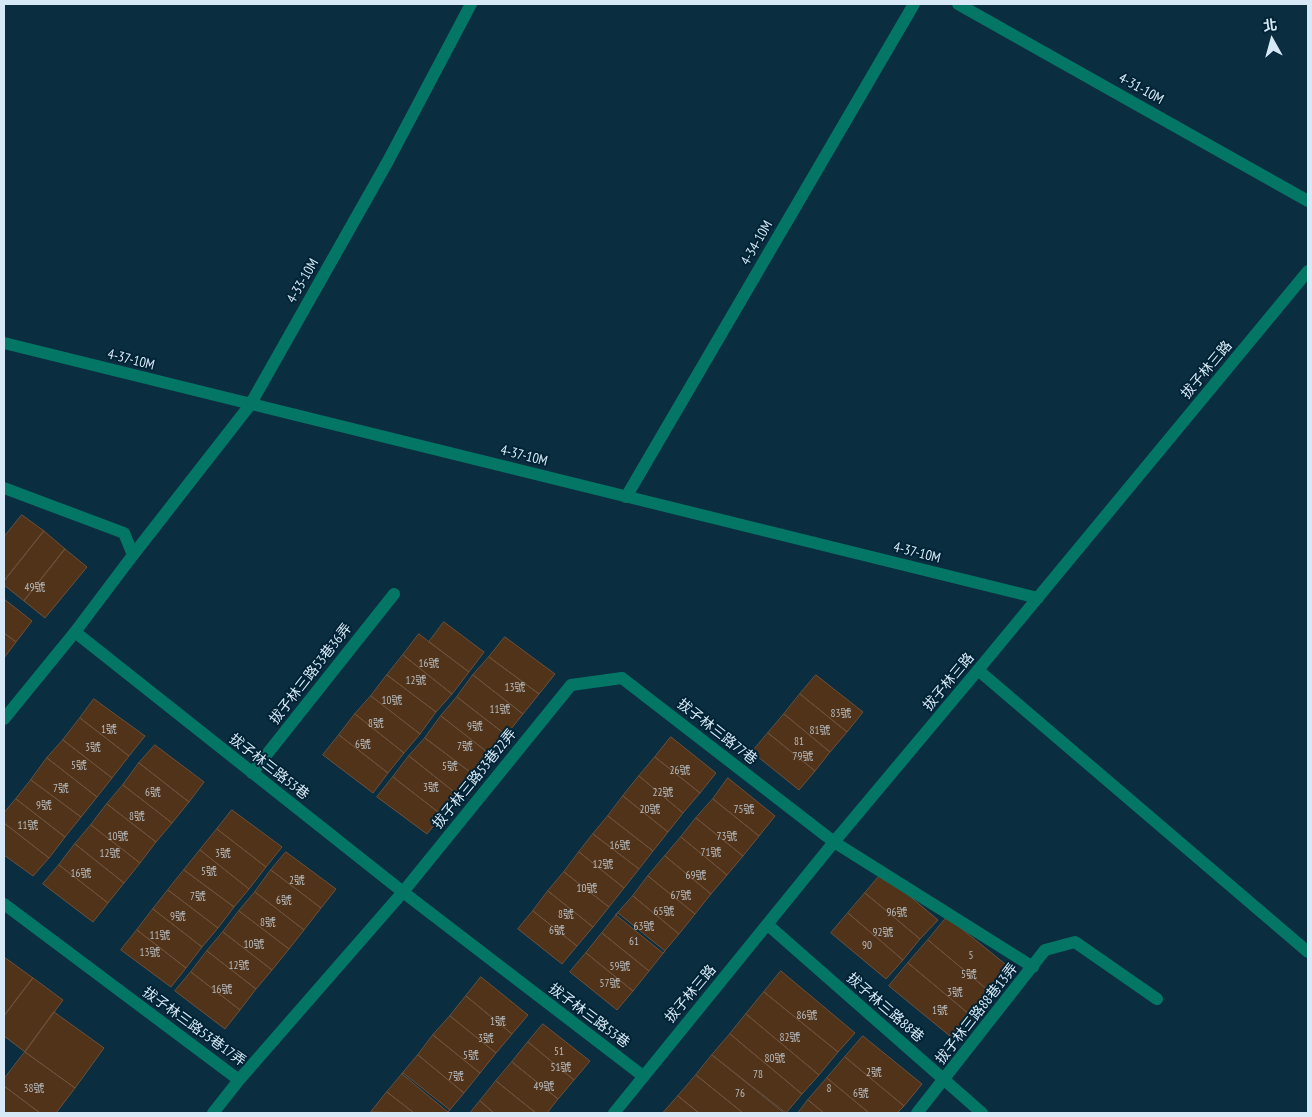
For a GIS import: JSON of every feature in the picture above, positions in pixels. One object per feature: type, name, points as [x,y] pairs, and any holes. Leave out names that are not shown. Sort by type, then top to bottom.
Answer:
[{"type":"street","name":"4-33-10M","points":[[133,555],[250,405],[388,161],[471,4]]},
{"type":"street","name":"4-34-10M","points":[[626,497],[914,4]]},
{"type":"street","name":"4-31-10M","points":[[958,4],[1308,201]]},
{"type":"street","name":"拔子林三路","points":[[614,1113],[834,842],[1308,271]]},
{"type":"street","name":"4-37-10M","points":[[4,343],[1038,598]]},
{"type":"street","points":[[4,488],[124,533],[133,555],[75,632],[4,719]]},
{"type":"street","name":"拔子林三路53巷36弄","points":[[252,773],[394,594]]},
{"type":"street","name":"拔子林三路53巷","points":[[75,632],[403,892],[643,1076]]},
{"type":"street","points":[[978,670],[1308,952]]},
{"type":"street","name":"拔子林三路77巷","points":[[571,685],[622,678],[834,842],[1033,967]]},
{"type":"street","name":"拔子林三路53巷22弄","points":[[403,892],[571,685]]},
{"type":"street","name":"拔子林三路53巷17弄","points":[[4,904],[239,1080],[403,892]]},
{"type":"street","name":"拔子林三路88巷","points":[[768,925],[982,1113]]},
{"type":"street","name":"拔子林三路88巷13弄","points":[[917,1113],[1045,950],[1075,942],[1157,1000]]},
{"type":"street","points":[[213,1113],[239,1080]]},
{"type":"building","points":[[22,515],[44,531],[4,581],[4,537]]},
{"type":"building","points":[[44,531],[65,549],[24,601],[4,585],[4,581]]},
{"type":"building","points":[[65,549],[87,567],[45,618],[24,601]]},
{"type":"building","points":[[4,599],[32,621],[16,642],[4,633]]},
{"type":"building","points":[[444,622],[484,652],[469,672],[429,642]]},
{"type":"building","points":[[4,633],[16,642],[4,658]]},
{"type":"building","points":[[419,634],[469,672],[452,694],[403,655]]},
{"type":"building","points":[[505,637],[555,674],[539,694],[489,657]]},
{"type":"building","points":[[403,655],[452,694],[436,712],[387,675]]},
{"type":"building","points":[[489,657],[539,694],[523,714],[473,675]]},
{"type":"building","points":[[387,675],[436,712],[420,734],[371,696]]},
{"type":"building","points":[[473,675],[523,714],[506,735],[457,697]]},
{"type":"building","points":[[816,675],[863,712],[847,732],[800,694]]},
{"type":"building","points":[[800,694],[847,732],[830,752],[784,714]]},
{"type":"building","points":[[371,696],[420,734],[404,753],[355,714]]},
{"type":"building","points":[[457,697],[506,735],[491,755],[441,716]]},
{"type":"building","points":[[94,699],[145,736],[129,756],[80,718]]},
{"type":"building","points":[[355,714],[404,753],[388,773],[339,735]]},
{"type":"building","points":[[784,714],[830,752],[815,771],[768,733]]},
{"type":"building","points":[[441,716],[491,755],[474,775],[425,738]]},
{"type":"building","points":[[80,718],[129,756],[112,778],[63,740]]},
{"type":"building","points":[[768,733],[815,771],[799,790],[752,752]]},
{"type":"building","points":[[339,735],[388,773],[373,793],[323,755]]},
{"type":"building","points":[[671,737],[716,773],[700,793],[655,757]]},
{"type":"building","points":[[425,738],[474,775],[458,795],[409,756]]},
{"type":"building","points":[[63,740],[112,778],[97,797],[47,758]]},
{"type":"building","points":[[155,745],[204,782],[189,802],[139,763]]},
{"type":"building","points":[[409,756],[458,795],[442,815],[393,777]]},
{"type":"building","points":[[655,757],[700,793],[683,813],[639,776]]},
{"type":"building","points":[[47,758],[97,797],[81,817],[31,780]]},
{"type":"building","points":[[139,763],[189,802],[172,823],[123,785]]},
{"type":"building","points":[[639,776],[683,813],[668,832],[623,796]]},
{"type":"building","points":[[393,777],[442,815],[427,834],[377,797]]},
{"type":"building","points":[[728,778],[775,816],[759,836],[713,799]]},
{"type":"building","points":[[31,780],[81,817],[65,837],[16,799]]},
{"type":"building","points":[[123,785],[172,823],[156,842],[107,804]]},
{"type":"building","points":[[623,796],[668,832],[653,851],[608,816]]},
{"type":"building","points":[[16,799],[65,837],[49,858],[4,823],[4,813]]},
{"type":"building","points":[[713,799],[759,836],[743,856],[696,818]]},
{"type":"building","points":[[107,804],[156,842],[140,863],[91,825]]},
{"type":"building","points":[[232,810],[282,847],[266,867],[217,829]]},
{"type":"building","points":[[608,816],[653,851],[639,869],[593,834]]},
{"type":"building","points":[[696,818],[743,856],[727,875],[681,837]]},
{"type":"building","points":[[4,823],[49,858],[33,876],[4,855]]},
{"type":"building","points":[[91,825],[140,863],[124,883],[75,844]]},
{"type":"building","points":[[217,829],[266,867],[249,889],[200,850]]},
{"type":"building","points":[[593,834],[639,869],[624,888],[579,852]]},
{"type":"building","points":[[681,837],[727,875],[711,894],[665,856]]},
{"type":"building","points":[[75,844],[124,883],[108,903],[59,865]]},
{"type":"building","points":[[200,850],[249,889],[234,907],[184,870]]},
{"type":"building","points":[[286,852],[336,889],[321,908],[271,870]]},
{"type":"building","points":[[579,852],[624,888],[609,907],[564,872]]},
{"type":"building","points":[[665,856],[711,894],[695,914],[648,876]]},
{"type":"building","points":[[59,865],[108,903],[93,922],[43,884]]},
{"type":"building","points":[[184,870],[234,907],[218,928],[168,890]]},
{"type":"building","points":[[271,870],[321,908],[304,930],[255,892]]},
{"type":"building","points":[[564,872],[609,907],[593,927],[548,891]]},
{"type":"building","points":[[882,873],[938,920],[920,939],[865,893]]},
{"type":"building","points":[[648,876],[695,914],[679,934],[633,896]]},
{"type":"building","points":[[168,890],[218,928],[202,947],[153,909]]},
{"type":"building","points":[[548,891],[593,927],[577,946],[533,911]]},
{"type":"building","points":[[255,892],[304,930],[289,949],[239,911]]},
{"type":"building","points":[[865,893],[920,939],[903,960],[848,913]]},
{"type":"building","points":[[633,896],[679,934],[663,953],[616,915]]},
{"type":"building","points":[[153,909],[202,947],[186,968],[137,930]]},
{"type":"building","points":[[239,911],[289,949],[272,970],[223,932]]},
{"type":"building","points":[[533,911],[577,946],[562,964],[518,929]]},
{"type":"building","points":[[618,913],[665,951],[649,971],[602,933]]},
{"type":"building","points":[[848,913],[903,960],[886,979],[831,933]]},
{"type":"building","points":[[947,917],[1015,972],[995,996],[928,940]]},
{"type":"building","points":[[137,930],[186,968],[171,987],[121,950]]},
{"type":"building","points":[[223,932],[272,970],[256,989],[207,951]]},
{"type":"building","points":[[602,933],[649,971],[633,991],[586,953]]},
{"type":"building","points":[[928,940],[995,996],[975,1019],[908,963]]},
{"type":"building","points":[[207,951],[256,989],[240,1010],[191,972]]},
{"type":"building","points":[[586,953],[633,991],[617,1010],[570,972]]},
{"type":"building","points":[[4,957],[33,978],[4,1016]]},
{"type":"building","points":[[908,963],[975,1019],[956,1041],[889,986]]},
{"type":"building","points":[[781,971],[855,1033],[838,1052],[764,992]]},
{"type":"building","points":[[191,972],[240,1010],[225,1029],[175,991]]},
{"type":"building","points":[[481,977],[528,1015],[512,1034],[466,996]]},
{"type":"building","points":[[33,978],[63,1000],[25,1052],[4,1036],[4,1016]]},
{"type":"building","points":[[764,992],[838,1052],[819,1075],[746,1014]]},
{"type":"building","points":[[466,996],[512,1034],[496,1053],[450,1016]]},
{"type":"building","points":[[54,1012],[104,1048],[75,1088],[25,1052]]},
{"type":"building","points":[[746,1014],[819,1075],[802,1094],[730,1034]]},
{"type":"building","points":[[450,1016],[496,1053],[480,1073],[433,1035]]},
{"type":"building","points":[[543,1024],[590,1061],[574,1080],[528,1042]]},
{"type":"building","points":[[730,1034],[802,1094],[786,1113],[712,1055]]},
{"type":"building","points":[[433,1035],[480,1073],[464,1093],[418,1055]]},
{"type":"building","points":[[863,1036],[922,1084],[904,1106],[845,1057]]},
{"type":"building","points":[[528,1042],[574,1080],[558,1099],[512,1062]]},
{"type":"building","points":[[25,1052],[75,1088],[56,1113],[40,1113],[4,1086],[4,1079]]},
{"type":"building","points":[[418,1055],[464,1093],[448,1112],[402,1074]]},
{"type":"building","points":[[712,1055],[784,1113],[743,1113],[696,1075]]},
{"type":"building","points":[[845,1057],[904,1106],[897,1113],[869,1113],[827,1078]]},
{"type":"building","points":[[512,1062],[558,1099],[547,1113],[536,1113],[496,1081]]},
{"type":"building","points":[[403,1073],[450,1110],[447,1113],[414,1113],[387,1092]]},
{"type":"building","points":[[696,1075],[743,1113],[699,1113],[678,1096]]},
{"type":"building","points":[[827,1078],[869,1113],[824,1113],[808,1100]]},
{"type":"building","points":[[496,1081],[536,1113],[494,1113],[480,1101]]},
{"type":"building","points":[[4,1086],[40,1113],[4,1113]]},
{"type":"building","points":[[387,1092],[414,1113],[371,1112]]},
{"type":"building","points":[[678,1096],[699,1113],[663,1113]]},
{"type":"building","points":[[808,1100],[824,1113],[798,1113]]},
{"type":"building","points":[[480,1101],[494,1113],[470,1113]]}]
